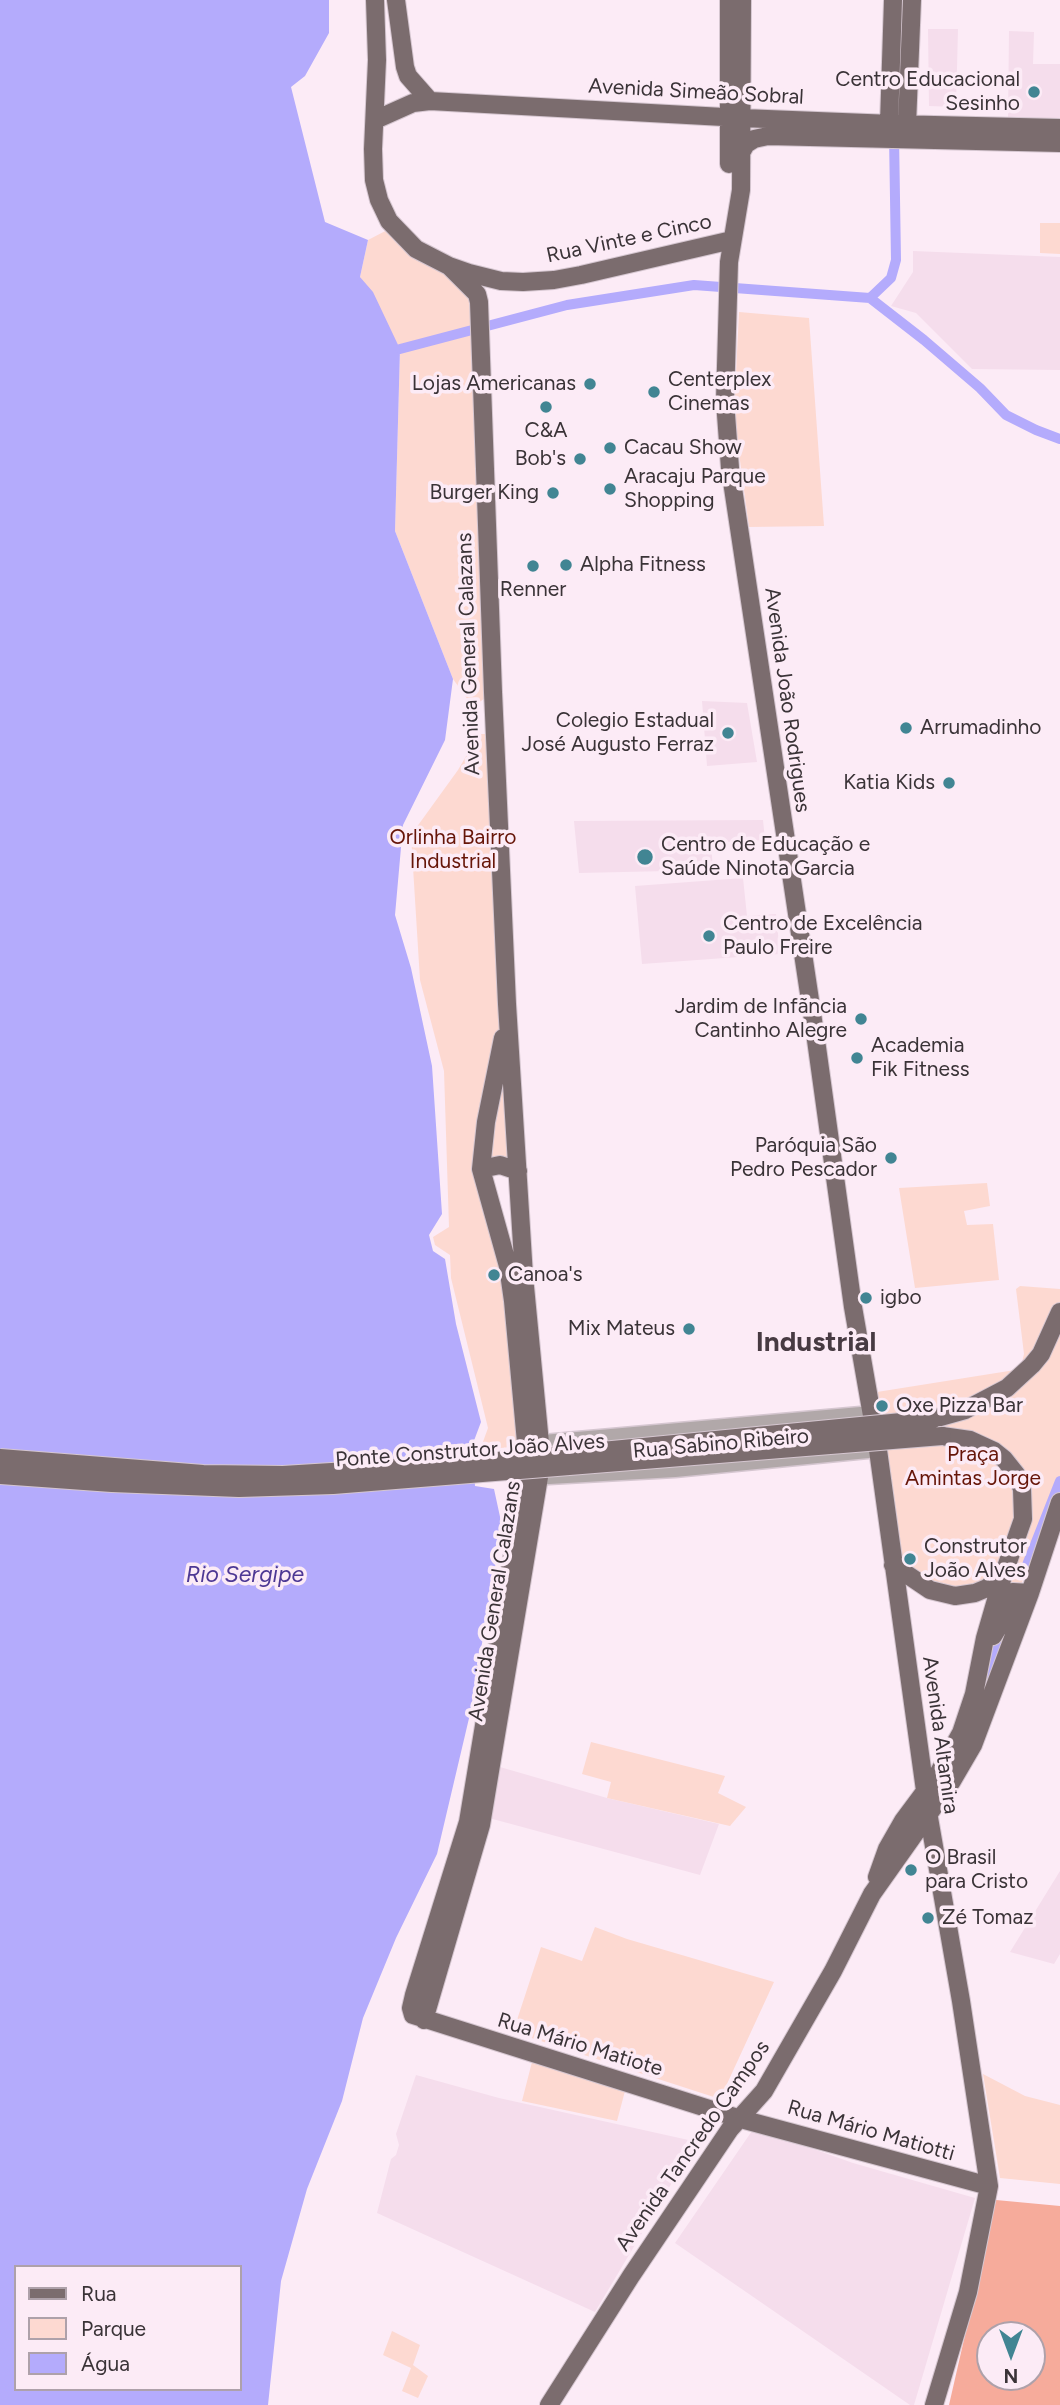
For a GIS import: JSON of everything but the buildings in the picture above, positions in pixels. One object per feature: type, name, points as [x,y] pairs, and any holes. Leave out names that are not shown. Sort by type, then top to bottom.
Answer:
[{"type":"main road","name":"Rua Vinte e Cinco","points":[[374,0],[377,60],[373,164],[379,200],[393,228],[415,249],[449,266],[501,281],[554,280],[732,240]]},
{"type":"main road","points":[[396,0],[405,67],[408,76],[429,101]]},
{"type":"main road","points":[[729,0],[735,117],[741,153],[741,190],[732,240]]},
{"type":"main road","points":[[732,240],[735,117],[742,0]]},
{"type":"main road","points":[[893,0],[896,131]]},
{"type":"main road","points":[[896,131],[912,0]]},
{"type":"main road","name":"Avenida Simeão Sobral","points":[[375,120],[413,103],[429,101],[735,117],[1060,143]]},
{"type":"main road","name":"Avenida Simeão Sobral","points":[[741,153],[751,141],[763,136],[833,138],[896,131],[1060,128]]},
{"type":"main road","name":"Avenida João Rodrigues","points":[[732,240],[727,305],[725,401],[730,468],[816,1040],[853,1307],[872,1413]]},
{"type":"main road","name":"Avenida General Calazans","points":[[417,2014],[468,1822],[532,1478],[533,1443],[508,1013],[478,298],[449,266]]},
{"type":"main road","name":"Avenida General Calazans","points":[[508,1013],[486,1122],[481,1169],[510,1276],[524,1422],[533,1443]]},
{"type":"main road","points":[[481,1169],[500,1166],[518,1171]]},
{"type":"main road","name":"Ponte Construtor João Alves","points":[[0,1458],[203,1474],[322,1473],[478,1462],[933,1419],[965,1410],[1007,1388],[1041,1354],[1060,1312]]},
{"type":"main road","name":"Avenida Altamira","points":[[872,1413],[928,1812],[961,2001],[989,2186],[968,2292],[934,2405]]},
{"type":"main road","name":"Ponte Construtor João Alves","points":[[0,1475],[239,1488],[333,1485],[942,1436],[970,1440],[1004,1458],[1020,1482],[1024,1502]]},
{"type":"main road","name":"Avenida Tancredo Campos","points":[[872,1894],[887,1849],[903,1821],[944,1765],[961,1733],[974,1694],[985,1638],[1003,1576],[1021,1529],[1024,1502]]},
{"type":"main road","name":"Avenida Tancredo Campos","points":[[549,2405],[631,2276],[730,2129],[764,2091],[833,1971],[872,1894],[952,1781],[973,1745],[1030,1593],[1060,1502]]},
{"type":"main road","points":[[892,1565],[930,1590],[955,1597],[987,1588],[1003,1576]]},
{"type":"main road","points":[[985,1638],[990,1638],[998,1630],[1013,1592],[1030,1593]]},
{"type":"main road","name":"Rua Mário Matiote","points":[[417,2014],[741,2119]]},
{"type":"main road","name":"Rua Mário Matiotti","points":[[741,2119],[989,2186]]},
{"type":"street","name":"Rua Sabino Ribeiro","points":[[533,1443],[872,1413]]},
{"type":"street","name":"Rua Sabino Ribeiro","points":[[532,1478],[675,1470],[878,1450]]},
{"type":"shaded area","name":"Centro Educacional Sesinho","points":[[928,29],[958,29],[956,107],[929,106]]},
{"type":"shaded area","name":"Centro Educacional Sesinho","points":[[1009,31],[1034,32],[1033,64],[1060,64],[1060,121],[1008,120]]},
{"type":"shaded area","points":[[913,251],[1060,257],[1060,370],[972,369],[916,313],[891,306],[913,272]]},
{"type":"shaded area","name":"Colegio Estadual José Augusto Ferraz","points":[[702,701],[747,703],[757,762],[707,766]]},
{"type":"shaded area","name":"Centro de Educação e Saúde Ninota Garcia","points":[[763,820],[765,840],[711,843],[713,870],[579,873],[574,821]]},
{"type":"shaded area","name":"Centro de Excelência Paulo Freire","points":[[743,878],[747,916],[776,914],[780,954],[642,964],[635,886]]},
{"type":"shaded area","points":[[500,1767],[607,1798],[719,1824],[700,1875],[489,1818]]},
{"type":"shaded area","points":[[1060,1871],[1060,1954],[1054,1964],[1010,1952]]},
{"type":"shaded area","points":[[416,2075],[499,2098],[693,2141],[670,2186],[595,2312],[377,2213],[391,2159],[396,2155],[399,2145],[396,2134]]},
{"type":"shaded area","points":[[754,2128],[853,2163],[975,2198],[914,2405],[910,2405],[675,2243]]},
{"type":"shaded area","points":[[996,2200],[1060,2206],[1060,2405],[949,2405]]},
{"type":"green space","points":[[1040,223],[1060,223],[1060,254],[1040,253]]},
{"type":"green space","points":[[393,227],[477,294],[493,692],[473,707],[453,679],[395,531],[400,349],[360,277],[368,240]]},
{"type":"green space","points":[[739,312],[809,318],[824,526],[749,527],[734,416]]},
{"type":"green space","name":"Orlinha Bairro Industrial","points":[[479,734],[488,734],[504,1037],[474,1171],[483,1213],[501,1246],[521,1446],[480,1450],[488,1428],[451,1278],[450,1255],[435,1245],[433,1237],[449,1227],[444,1071],[420,980],[411,835],[458,770]]},
{"type":"green space","points":[[503,1089],[508,1163],[486,1161],[495,1104]]},
{"type":"green space","points":[[987,1183],[990,1206],[964,1211],[967,1225],[993,1224],[999,1280],[915,1288],[899,1188]]},
{"type":"green space","name":"Praça Amintas Jorge","points":[[1020,1286],[1060,1289],[1060,1481],[1057,1493],[1015,1600],[968,1590],[935,1589],[899,1562],[877,1392],[1015,1370],[1022,1362],[1024,1354],[1016,1289]]},
{"type":"green space","points":[[591,1742],[725,1776],[718,1793],[746,1807],[730,1826],[607,1798],[611,1782],[582,1774]]},
{"type":"green space","points":[[595,1927],[774,1982],[720,2099],[513,2032],[541,1947],[582,1961]]},
{"type":"green space","points":[[532,2062],[625,2091],[617,2121],[522,2101]]},
{"type":"green space","points":[[983,2074],[1025,2096],[1060,2105],[1060,2184],[1000,2178]]},
{"type":"green space","points":[[392,2331],[420,2345],[413,2365],[428,2376],[418,2398],[402,2391],[411,2368],[383,2355]]},
{"type":"water","name":"Rio Sergipe","points":[[0,0],[329,0],[329,33],[305,76],[291,87],[325,222],[368,240],[360,277],[373,292],[400,349],[395,531],[453,679],[445,740],[403,825],[395,915],[411,968],[432,1066],[442,1214],[429,1235],[433,1251],[445,1259],[456,1324],[481,1422],[472,1446],[475,1486],[494,1489],[502,1526],[470,1714],[437,1854],[396,1938],[363,2018],[342,2101],[307,2189],[281,2281],[268,2405],[0,2405]]},
{"type":"waterway","points":[[870,298],[891,278],[896,260],[894,136]]},
{"type":"waterway","points":[[400,349],[567,305],[694,285],[870,298],[980,388],[1006,415],[1060,439]]},
{"type":"waterway","points":[[1023,1575],[1060,1481]]},
{"type":"waterway","points":[[980,1698],[1005,1627]]},
{"type":"place","name":"Centro Educacional Sesinho","points":[[1034,92]]},
{"type":"place","name":"Lojas Americanas","points":[[590,384]]},
{"type":"place","name":"Centerplex Cinemas","points":[[654,392]]},
{"type":"place","name":"C&A","points":[[546,407]]},
{"type":"place","name":"Cacau Show","points":[[610,448]]},
{"type":"place","name":"Bob's","points":[[580,459]]},
{"type":"place","name":"Aracaju Parque Shopping","points":[[610,489]]},
{"type":"place","name":"Burger King","points":[[553,493]]},
{"type":"place","name":"Alpha Fitness","points":[[566,565]]},
{"type":"place","name":"Renner","points":[[533,566]]},
{"type":"place","name":"Arrumadinho","points":[[906,728]]},
{"type":"place","name":"Colegio Estadual José Augusto Ferraz","points":[[728,733]]},
{"type":"place","name":"Katia Kids","points":[[949,783]]},
{"type":"place","name":"Centro de Educação e Saúde Ninota Garcia","points":[[645,857]]},
{"type":"place","name":"Centro de Excelência Paulo Freire","points":[[709,936]]},
{"type":"place","name":"Jardim de Infãncia Cantinho Alegre","points":[[861,1019]]},
{"type":"place","name":"Academia Fik Fitness","points":[[857,1058]]},
{"type":"place","name":"Paróquia São Pedro Pescador","points":[[891,1158]]},
{"type":"place","name":"Canoa's","points":[[494,1275]]},
{"type":"place","name":"igbo","points":[[866,1298]]},
{"type":"place","name":"Mix Mateus","points":[[689,1329]]},
{"type":"place","name":"Oxe Pizza Bar","points":[[882,1406]]},
{"type":"place","name":"Construtor João Alves","points":[[910,1559]]},
{"type":"place","name":"O Brasil para Cristo","points":[[911,1870]]},
{"type":"place","name":"Zé Tomaz","points":[[928,1918]]},
{"type":"district","name":"Industrial","points":[[816,1343]]}]
